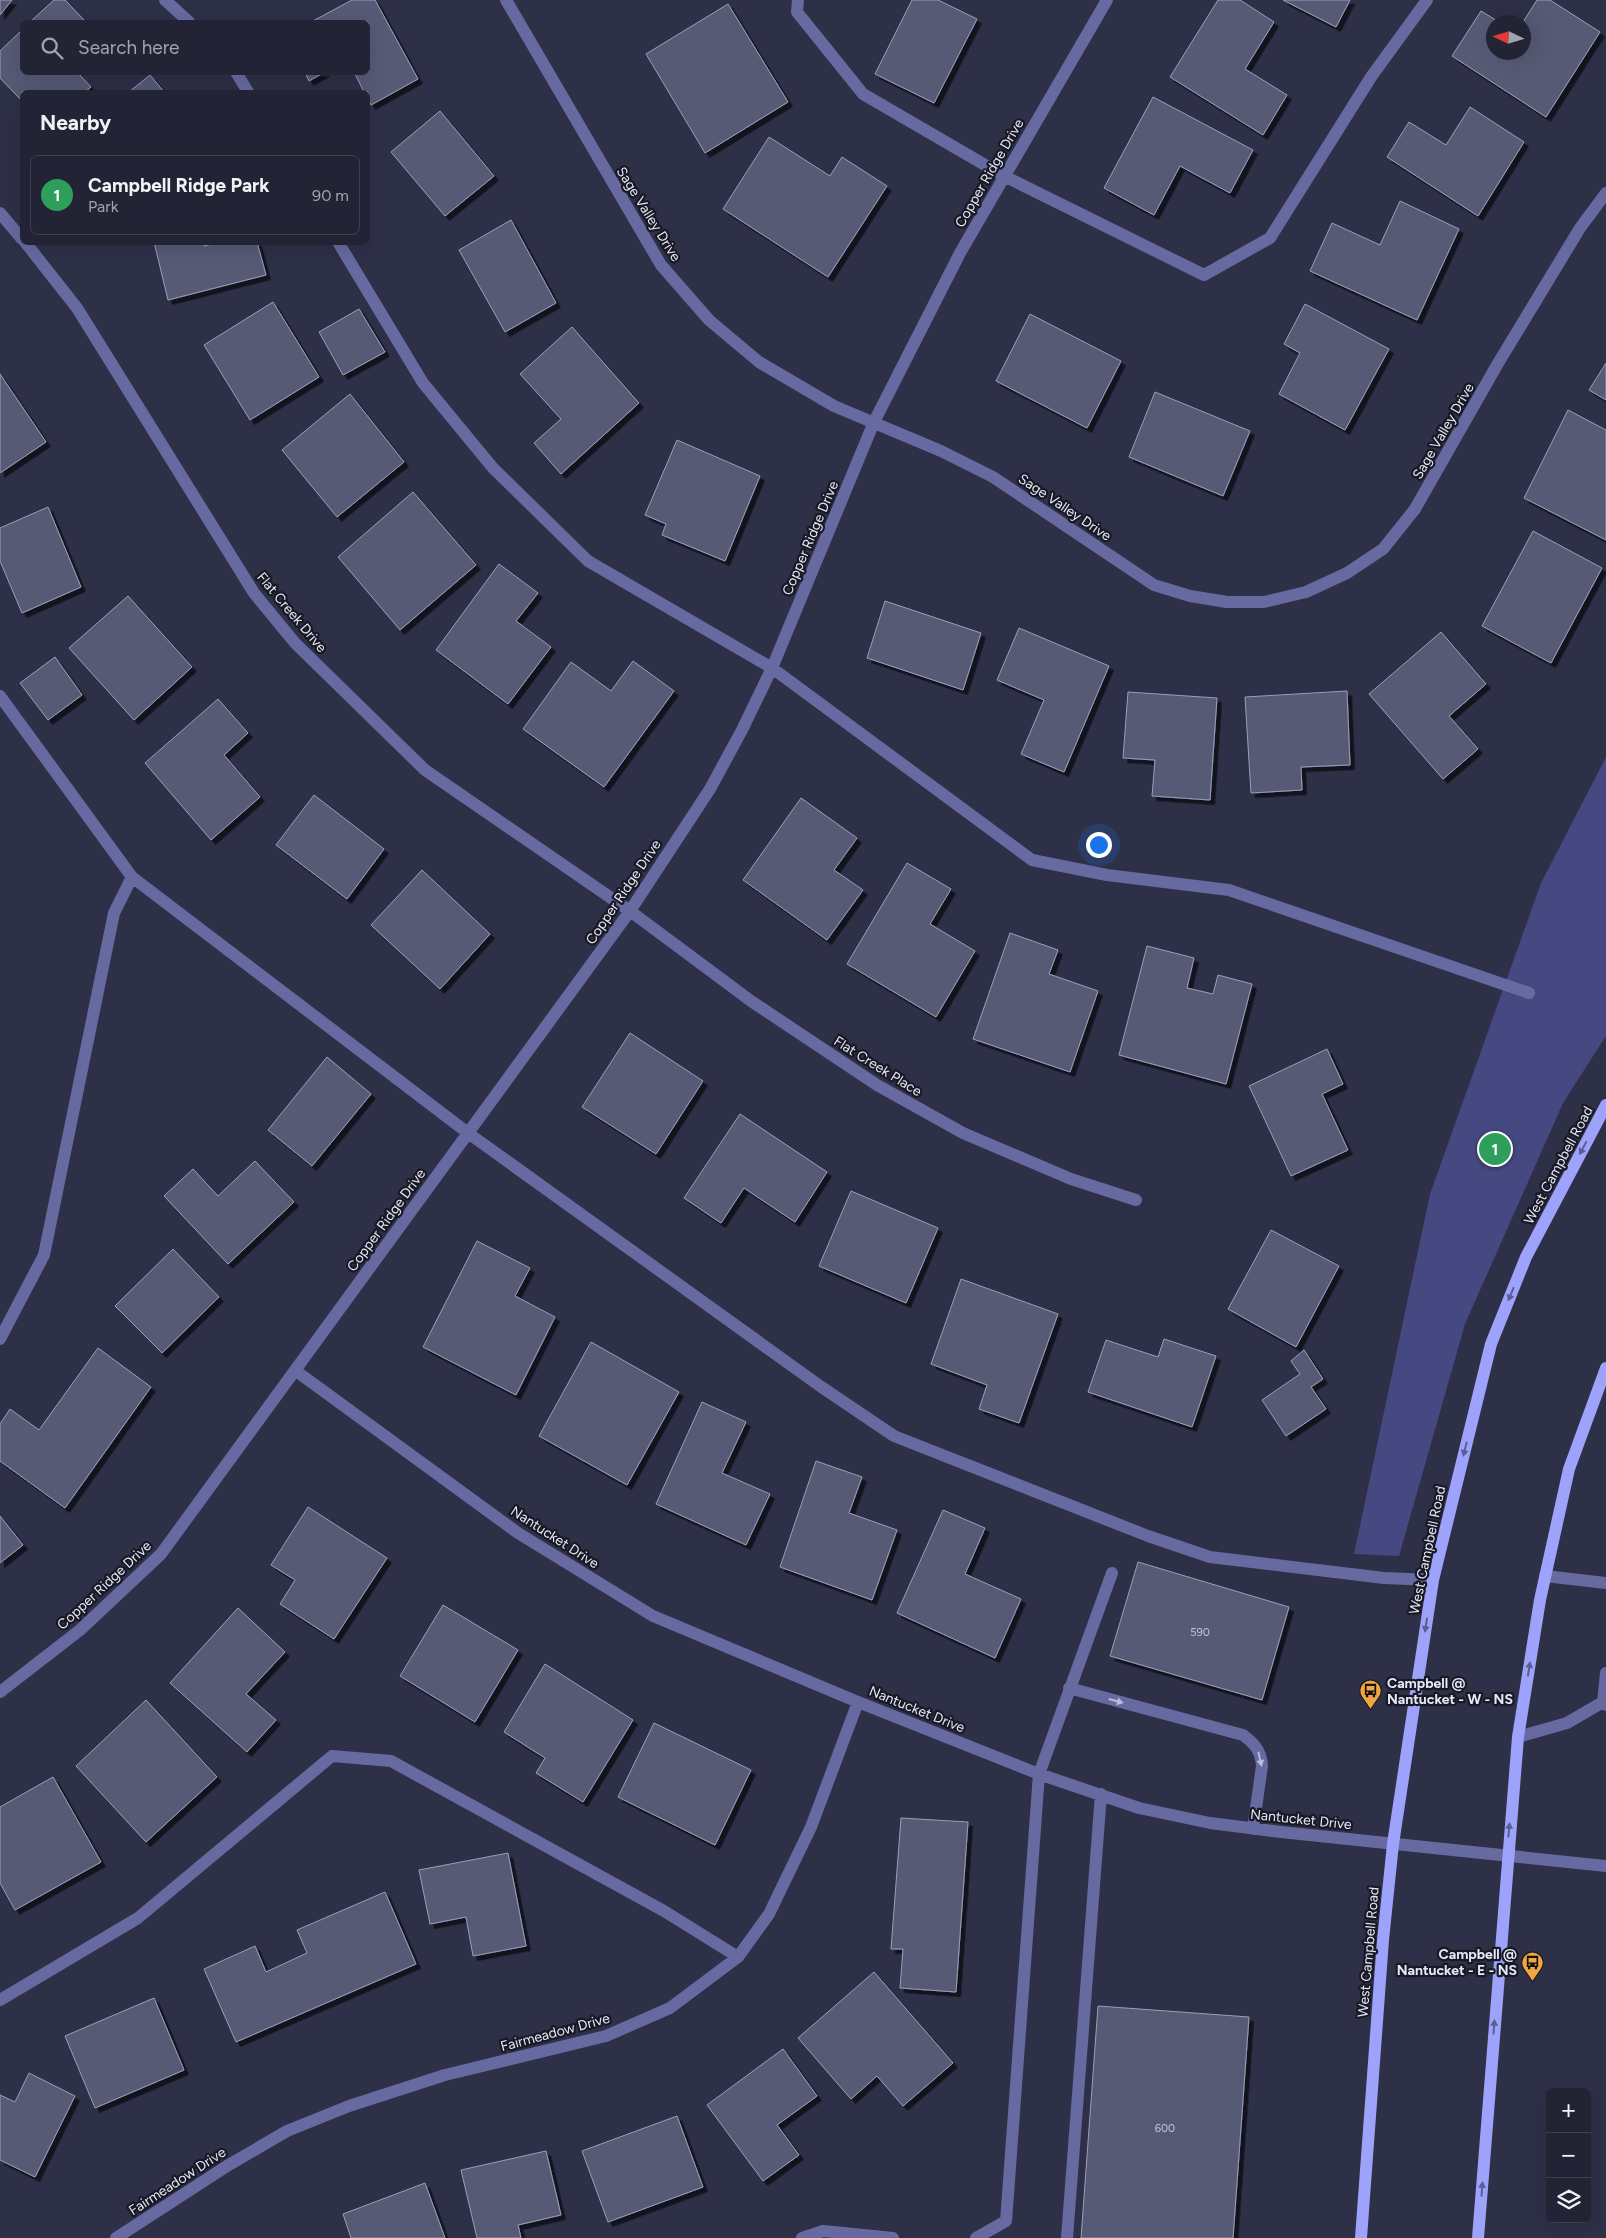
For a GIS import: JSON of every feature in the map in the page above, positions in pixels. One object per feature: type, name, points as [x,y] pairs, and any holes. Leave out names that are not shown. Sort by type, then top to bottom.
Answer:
[{"type":"main road","name":"West Campbell Road","points":[[1361,2238],[1383,1940],[1393,1844],[1432,1580],[1491,1344],[1526,1257],[1606,1105]]},
{"type":"main road","points":[[1478,2238],[1507,1854],[1518,1737],[1545,1576],[1569,1469],[1606,1368]]},
{"type":"street","points":[[165,0],[187,20]]},
{"type":"street","name":"Sage Valley Drive","points":[[506,0],[661,265],[709,320],[759,362],[834,406],[941,450],[993,476],[1154,585],[1190,596],[1227,602],[1264,602],[1306,592],[1347,573],[1383,549],[1415,509],[1502,357],[1580,228],[1606,193]]},
{"type":"street","points":[[798,0],[797,12],[863,94],[1004,176],[1204,275],[1270,238],[1372,77],[1427,0]]},
{"type":"street","name":"Copper Ridge Drive","points":[[0,1692],[80,1630],[161,1554],[630,911],[710,789],[742,730],[772,668],[874,422],[960,253],[1107,0]]},
{"type":"street","points":[[238,75],[247,90]]},
{"type":"street","points":[[0,213],[20,237]]},
{"type":"street","name":"Flat Creek Drive","points":[[27,245],[77,308],[254,593],[295,643],[425,770],[630,911]]},
{"type":"street","points":[[340,245],[423,383],[493,468],[588,561],[772,668],[1032,860],[1108,875],[1229,890],[1528,993]]},
{"type":"street","points":[[0,696],[132,877],[468,1132],[820,1386],[894,1436],[1148,1536],[1210,1557],[1384,1578],[1432,1580]]},
{"type":"street","points":[[0,1339],[44,1255],[114,913],[132,877]]},
{"type":"street","name":"Flat Creek Place","points":[[630,911],[751,1001],[877,1085],[963,1133],[1071,1179],[1136,1200]]},
{"type":"street","name":"Nantucket Drive","points":[[296,1371],[518,1533],[653,1616],[858,1702],[1040,1774],[1139,1808],[1210,1822],[1254,1829],[1507,1854],[1606,1866]]},
{"type":"street","points":[[976,2238],[1006,2221],[1040,1774],[1069,1688],[1112,1573]]},
{"type":"street","points":[[1545,1576],[1606,1583]]},
{"type":"street","points":[[1518,1737],[1567,1723],[1605,1703],[1606,1672]]},
{"type":"street","points":[[1069,1688],[1243,1736],[1255,1744],[1261,1755],[1262,1766],[1254,1829]]},
{"type":"street","name":"Fairmeadow Drive","points":[[116,2238],[227,2166],[287,2131],[349,2106],[446,2075],[606,2036],[670,2008],[738,1957],[769,1914],[811,1827],[858,1702]]},
{"type":"street","points":[[0,2000],[138,1918],[332,1756],[391,1762],[664,1911],[738,1957]]},
{"type":"street","points":[[1067,2238],[1101,1794]]},
{"type":"street","points":[[802,2238],[822,2232],[893,2238]]},
{"type":"shaded area","points":[[1606,757],[1606,1036],[1563,1103],[1465,1324],[1399,1556],[1354,1554],[1430,1194],[1541,883]]},
{"type":"building","points":[[0,0],[12,0],[0,15]]},
{"type":"building","points":[[54,0],[65,0],[84,20],[32,20]]},
{"type":"building","points":[[352,0],[375,0],[418,79],[371,105],[370,90],[363,90],[356,75],[370,75],[370,20],[315,20]]},
{"type":"building","points":[[912,0],[938,0],[977,19],[934,103],[875,74]]},
{"type":"building","points":[[1218,0],[1240,0],[1274,22],[1245,69],[1287,95],[1263,135],[1170,77]]},
{"type":"building","points":[[1283,0],[1350,0],[1336,27]]},
{"type":"building","points":[[1537,0],[1550,0],[1600,32],[1546,117],[1452,56],[1481,11],[1488,15],[1486,15],[1486,60],[1531,60],[1531,15],[1527,15]]},
{"type":"building","points":[[728,4],[788,102],[705,153],[646,54]]},
{"type":"building","points":[[20,32],[20,75],[80,75],[91,87],[87,90],[20,90],[20,99],[0,78],[0,51]]},
{"type":"building","points":[[150,75],[162,90],[131,90]]},
{"type":"building","points":[[306,75],[320,75],[309,81]]},
{"type":"building","points":[[1153,97],[1253,150],[1230,193],[1180,166],[1154,215],[1104,188]]},
{"type":"building","points":[[1470,107],[1524,142],[1478,216],[1387,157],[1409,122],[1446,145]]},
{"type":"building","points":[[440,111],[494,176],[445,216],[391,152]]},
{"type":"building","points":[[769,137],[830,176],[842,157],[887,186],[828,277],[723,209]]},
{"type":"building","points":[[1400,201],[1459,229],[1417,320],[1310,271],[1332,223],[1380,245]]},
{"type":"building","points":[[511,220],[556,303],[505,332],[459,250]]},
{"type":"building","points":[[155,245],[258,245],[266,275],[168,300]]},
{"type":"building","points":[[273,302],[319,377],[250,420],[204,345]]},
{"type":"building","points":[[1305,304],[1389,349],[1345,430],[1279,394],[1300,353],[1284,344]]},
{"type":"building","points":[[359,309],[385,352],[343,375],[319,332]]},
{"type":"building","points":[[1030,314],[1121,361],[1087,428],[996,381]]},
{"type":"building","points":[[572,327],[639,403],[561,474],[534,443],[561,419],[520,374]]},
{"type":"building","points":[[1606,363],[1606,400],[1589,390]]},
{"type":"building","points":[[0,374],[46,442],[0,473]]},
{"type":"building","points":[[1155,392],[1250,431],[1223,496],[1129,457]]},
{"type":"building","points":[[350,394],[404,462],[337,517],[282,450]]},
{"type":"building","points":[[1568,410],[1606,430],[1606,540],[1524,498]]},
{"type":"building","points":[[677,440],[760,476],[725,561],[662,535],[666,524],[645,515]]},
{"type":"building","points":[[413,492],[476,565],[400,630],[338,557]]},
{"type":"building","points":[[48,507],[81,587],[22,613],[0,561],[0,528]]},
{"type":"building","points":[[1533,531],[1602,568],[1551,663],[1482,626]]},
{"type":"building","points":[[499,564],[538,593],[516,621],[551,647],[508,704],[436,650]]},
{"type":"building","points":[[128,596],[192,667],[134,720],[69,648]]},
{"type":"building","points":[[885,601],[981,633],[963,690],[867,658]]},
{"type":"building","points":[[1019,628],[1109,666],[1064,772],[1021,754],[1044,700],[997,680]]},
{"type":"building","points":[[1441,632],[1486,684],[1449,716],[1478,749],[1443,779],[1369,694]]},
{"type":"building","points":[[55,657],[82,695],[48,720],[20,683]]},
{"type":"building","points":[[633,661],[674,691],[604,787],[523,729],[571,662],[611,691]]},
{"type":"building","points":[[1347,691],[1350,765],[1301,767],[1302,790],[1251,793],[1245,697]]},
{"type":"building","points":[[1128,692],[1217,698],[1210,800],[1152,796],[1155,760],[1123,758]]},
{"type":"building","points":[[218,699],[248,733],[224,755],[260,797],[211,840],[145,763]]},
{"type":"building","points":[[314,795],[384,849],[347,899],[276,845]]},
{"type":"building","points":[[801,798],[857,838],[834,870],[863,890],[827,940],[743,880]]},
{"type":"building","points":[[907,863],[951,889],[930,924],[975,951],[936,1017],[847,964]]},
{"type":"building","points":[[422,870],[490,934],[440,989],[371,925]]},
{"type":"building","points":[[1010,933],[1058,950],[1049,974],[1098,991],[1070,1072],[973,1039]]},
{"type":"building","points":[[1147,946],[1194,958],[1187,988],[1213,994],[1218,975],[1252,984],[1226,1084],[1119,1055]]},
{"type":"building","points":[[630,1033],[703,1081],[656,1154],[582,1107]]},
{"type":"building","points":[[1327,1049],[1343,1084],[1322,1094],[1348,1150],[1291,1176],[1249,1086]]},
{"type":"building","points":[[327,1057],[371,1094],[312,1166],[268,1130]]},
{"type":"building","points":[[740,1114],[827,1172],[795,1222],[744,1188],[721,1223],[684,1198]]},
{"type":"building","points":[[255,1161],[294,1202],[228,1264],[164,1196],[193,1169],[218,1196]]},
{"type":"building","points":[[851,1191],[938,1228],[906,1303],[819,1266]]},
{"type":"building","points":[[1271,1230],[1339,1266],[1296,1347],[1228,1309]]},
{"type":"building","points":[[477,1241],[530,1268],[515,1296],[555,1317],[516,1395],[423,1347]]},
{"type":"building","points":[[173,1249],[219,1297],[162,1353],[115,1306]]},
{"type":"building","points":[[961,1279],[1058,1314],[1019,1423],[979,1409],[987,1385],[931,1364]]},
{"type":"building","points":[[1164,1339],[1216,1356],[1192,1427],[1088,1392],[1106,1340],[1158,1357]]},
{"type":"building","points":[[591,1342],[679,1392],[627,1485],[539,1436]]},
{"type":"building","points":[[98,1348],[151,1387],[65,1508],[0,1461],[0,1424],[10,1409],[39,1430]]},
{"type":"building","points":[[1304,1350],[1323,1379],[1311,1387],[1326,1409],[1286,1436],[1262,1400],[1300,1374],[1291,1361]]},
{"type":"building","points":[[702,1402],[746,1422],[722,1473],[770,1494],[746,1545],[656,1504]]},
{"type":"building","points":[[816,1461],[862,1477],[849,1513],[897,1530],[872,1600],[780,1567]]},
{"type":"building","points":[[308,1507],[387,1558],[334,1639],[280,1604],[295,1580],[271,1565]]},
{"type":"building","points":[[943,1510],[985,1528],[965,1574],[1021,1599],[995,1658],[897,1613]]},
{"type":"building","points":[[0,1516],[23,1545],[0,1563]]},
{"type":"building","points":[[1138,1562],[1289,1607],[1262,1700],[1110,1656]]},
{"type":"building","points":[[443,1605],[518,1650],[475,1722],[400,1676]]},
{"type":"building","points":[[238,1608],[285,1652],[246,1694],[276,1720],[247,1752],[170,1683]]},
{"type":"building","points":[[545,1664],[633,1720],[583,1802],[536,1773],[545,1758],[504,1732]]},
{"type":"building","points":[[146,1700],[217,1777],[146,1842],[76,1766]]},
{"type":"building","points":[[654,1723],[751,1770],[715,1845],[618,1797]]},
{"type":"building","points":[[53,1777],[101,1862],[15,1910],[0,1883],[0,1807]]},
{"type":"building","points":[[901,1818],[968,1822],[956,1992],[900,1988],[903,1949],[891,1949]]},
{"type":"building","points":[[508,1853],[526,1946],[473,1956],[466,1917],[430,1924],[419,1870]]},
{"type":"building","points":[[385,1892],[416,1964],[236,2042],[204,1969],[255,1946],[266,1972],[307,1953],[297,1930]]},
{"type":"building","points":[[874,1972],[953,2063],[903,2106],[877,2076],[851,2099],[798,2038]]},
{"type":"building","points":[[154,1998],[184,2070],[95,2108],[65,2036]]},
{"type":"building","points":[[1098,2006],[1249,2017],[1233,2238],[1081,2238]]},
{"type":"building","points":[[783,2049],[817,2096],[777,2125],[799,2155],[763,2181],[707,2105]]},
{"type":"building","points":[[29,2073],[75,2096],[35,2177],[0,2160],[0,2095],[15,2102]]},
{"type":"building","points":[[677,2116],[703,2187],[608,2222],[582,2151]]},
{"type":"building","points":[[546,2151],[561,2215],[518,2225],[521,2238],[477,2238],[461,2170]]},
{"type":"building","points":[[425,2183],[445,2238],[351,2238],[343,2214]]},
{"type":"place","name":"Campbell Ridge Park","points":[[1495,1149]]},
{"type":"place","name":"Campbell @ Nantucket - W - NS","points":[[1371,1710]]},
{"type":"place","name":"Campbell @ Nantucket - E - NS","points":[[1533,1981]]}]
